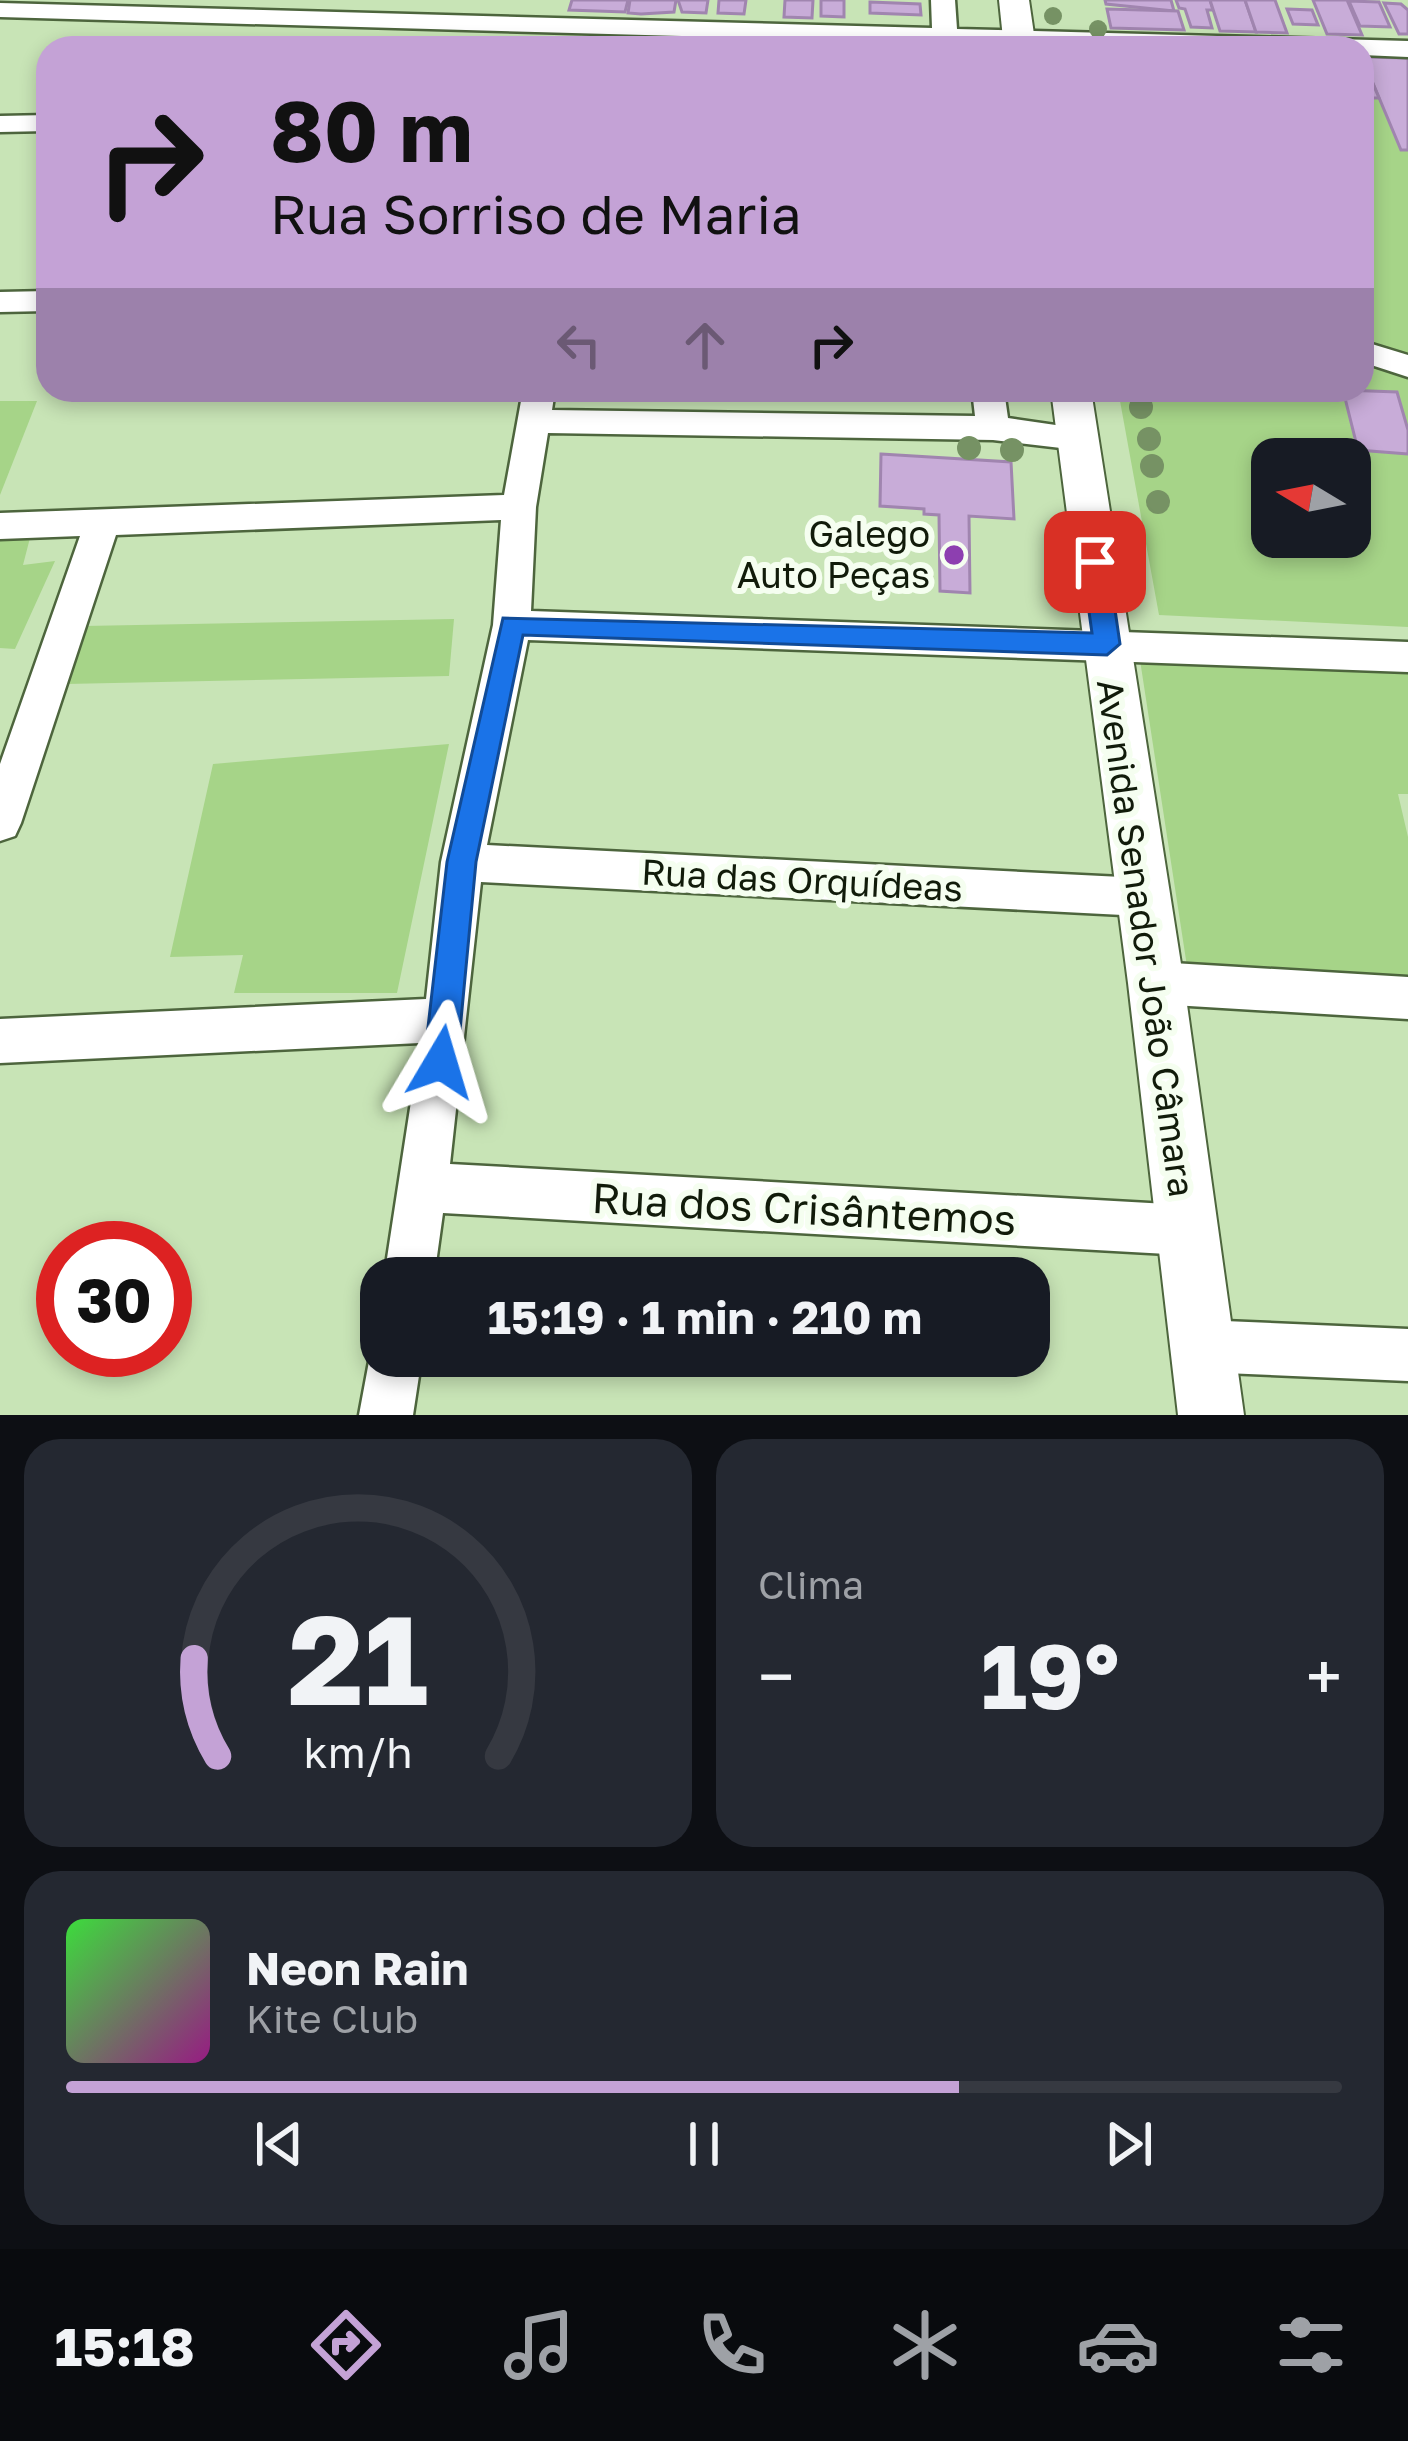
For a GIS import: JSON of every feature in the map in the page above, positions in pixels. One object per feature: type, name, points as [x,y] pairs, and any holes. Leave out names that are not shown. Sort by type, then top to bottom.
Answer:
[{"type":"main road","points":[[1014,0],[1019,36]]},
{"type":"main road","name":"Avenida Senador João Câmara","points":[[1074,414],[1156,983],[1211,1415]]},
{"type":"street","points":[[943,0],[946,36]]},
{"type":"street","points":[[0,10],[543,11],[622,36]]},
{"type":"street","points":[[1050,36],[1080,29],[1195,36]]},
{"type":"street","points":[[1374,47],[1408,49]]},
{"type":"street","points":[[0,124],[36,123]]},
{"type":"street","points":[[0,302],[36,302]]},
{"type":"street","points":[[1374,351],[1408,355]]},
{"type":"street","points":[[1374,354],[1408,366]]},
{"type":"street","points":[[990,402],[993,428]]},
{"type":"street","points":[[412,1257],[446,1020],[462,862],[512,625],[519,507],[536,405],[993,428],[1074,414]]},
{"type":"street","points":[[0,526],[519,507]]},
{"type":"street","points":[[0,823],[102,523]]},
{"type":"street","points":[[512,625],[1408,657]]},
{"type":"street","name":"Rua das Orquídeas","points":[[462,862],[1142,897]]},
{"type":"street","points":[[1156,983],[1408,998]]},
{"type":"street","points":[[0,1042],[446,1020]]},
{"type":"street","name":"Rua dos Crisântemos","points":[[423,1187],[1185,1230]]},
{"type":"street","points":[[1201,1346],[1408,1355]]},
{"type":"street","points":[[386,1415],[392,1377]]},
{"type":"green space","points":[[1374,98],[1379,98],[1401,149],[1408,150],[1408,627],[1159,615],[1120,402],[1374,402]]},
{"type":"green space","points":[[0,401],[36,401],[37,402],[0,495]]},
{"type":"green space","points":[[31,534],[23,565],[55,561],[15,649],[0,648],[0,535]]},
{"type":"green space","points":[[454,619],[449,676],[66,684],[84,626]]},
{"type":"green space","points":[[1140,660],[1408,666],[1408,794],[1398,794],[1408,837],[1408,977],[1188,973]]},
{"type":"green space","points":[[449,744],[397,993],[234,993],[243,955],[170,957],[213,764]]},
{"type":"building","points":[[572,0],[628,0],[625,12],[569,10]]},
{"type":"building","points":[[630,0],[676,0],[674,12],[641,14],[628,13]]},
{"type":"building","points":[[678,0],[708,0],[706,13],[682,12]]},
{"type":"building","points":[[719,0],[746,0],[744,14],[718,13]]},
{"type":"building","points":[[785,0],[813,0],[812,18],[784,17]]},
{"type":"building","points":[[821,0],[844,0],[844,17],[821,16]]},
{"type":"building","points":[[1105,0],[1171,0],[1174,11],[1106,4]]},
{"type":"building","points":[[1176,0],[1210,0],[1213,10],[1207,10],[1212,28],[1191,27]]},
{"type":"building","points":[[1210,0],[1245,0],[1256,32],[1220,31]]},
{"type":"building","points":[[1245,0],[1275,0],[1287,33],[1256,32]]},
{"type":"building","points":[[1313,0],[1347,0],[1362,35],[1327,34]]},
{"type":"building","points":[[1349,1],[1379,2],[1390,27],[1360,26]]},
{"type":"building","points":[[870,2],[920,4],[921,15],[870,13]]},
{"type":"building","points":[[1384,3],[1401,4],[1408,10],[1408,34],[1399,34]]},
{"type":"building","points":[[1107,9],[1178,11],[1184,30],[1111,28]]},
{"type":"building","points":[[1287,9],[1312,10],[1318,25],[1293,24]]},
{"type":"building","points":[[1374,57],[1408,58],[1408,150],[1401,150],[1374,86]]},
{"type":"building","points":[[1374,391],[1397,392],[1408,430],[1408,454],[1371,451],[1371,438],[1355,438],[1346,402],[1374,402]]},
{"type":"building","name":"Galego Auto Peças","points":[[881,454],[1011,462],[1014,519],[969,516],[970,593],[940,591],[939,515],[924,514],[924,509],[880,506]]},
{"type":"place","name":"Galego Auto Peças","points":[[954,555]]},
{"type":"route","points":[[441,1062],[462,862],[512,625],[1107,644],[1095,562]]}]
